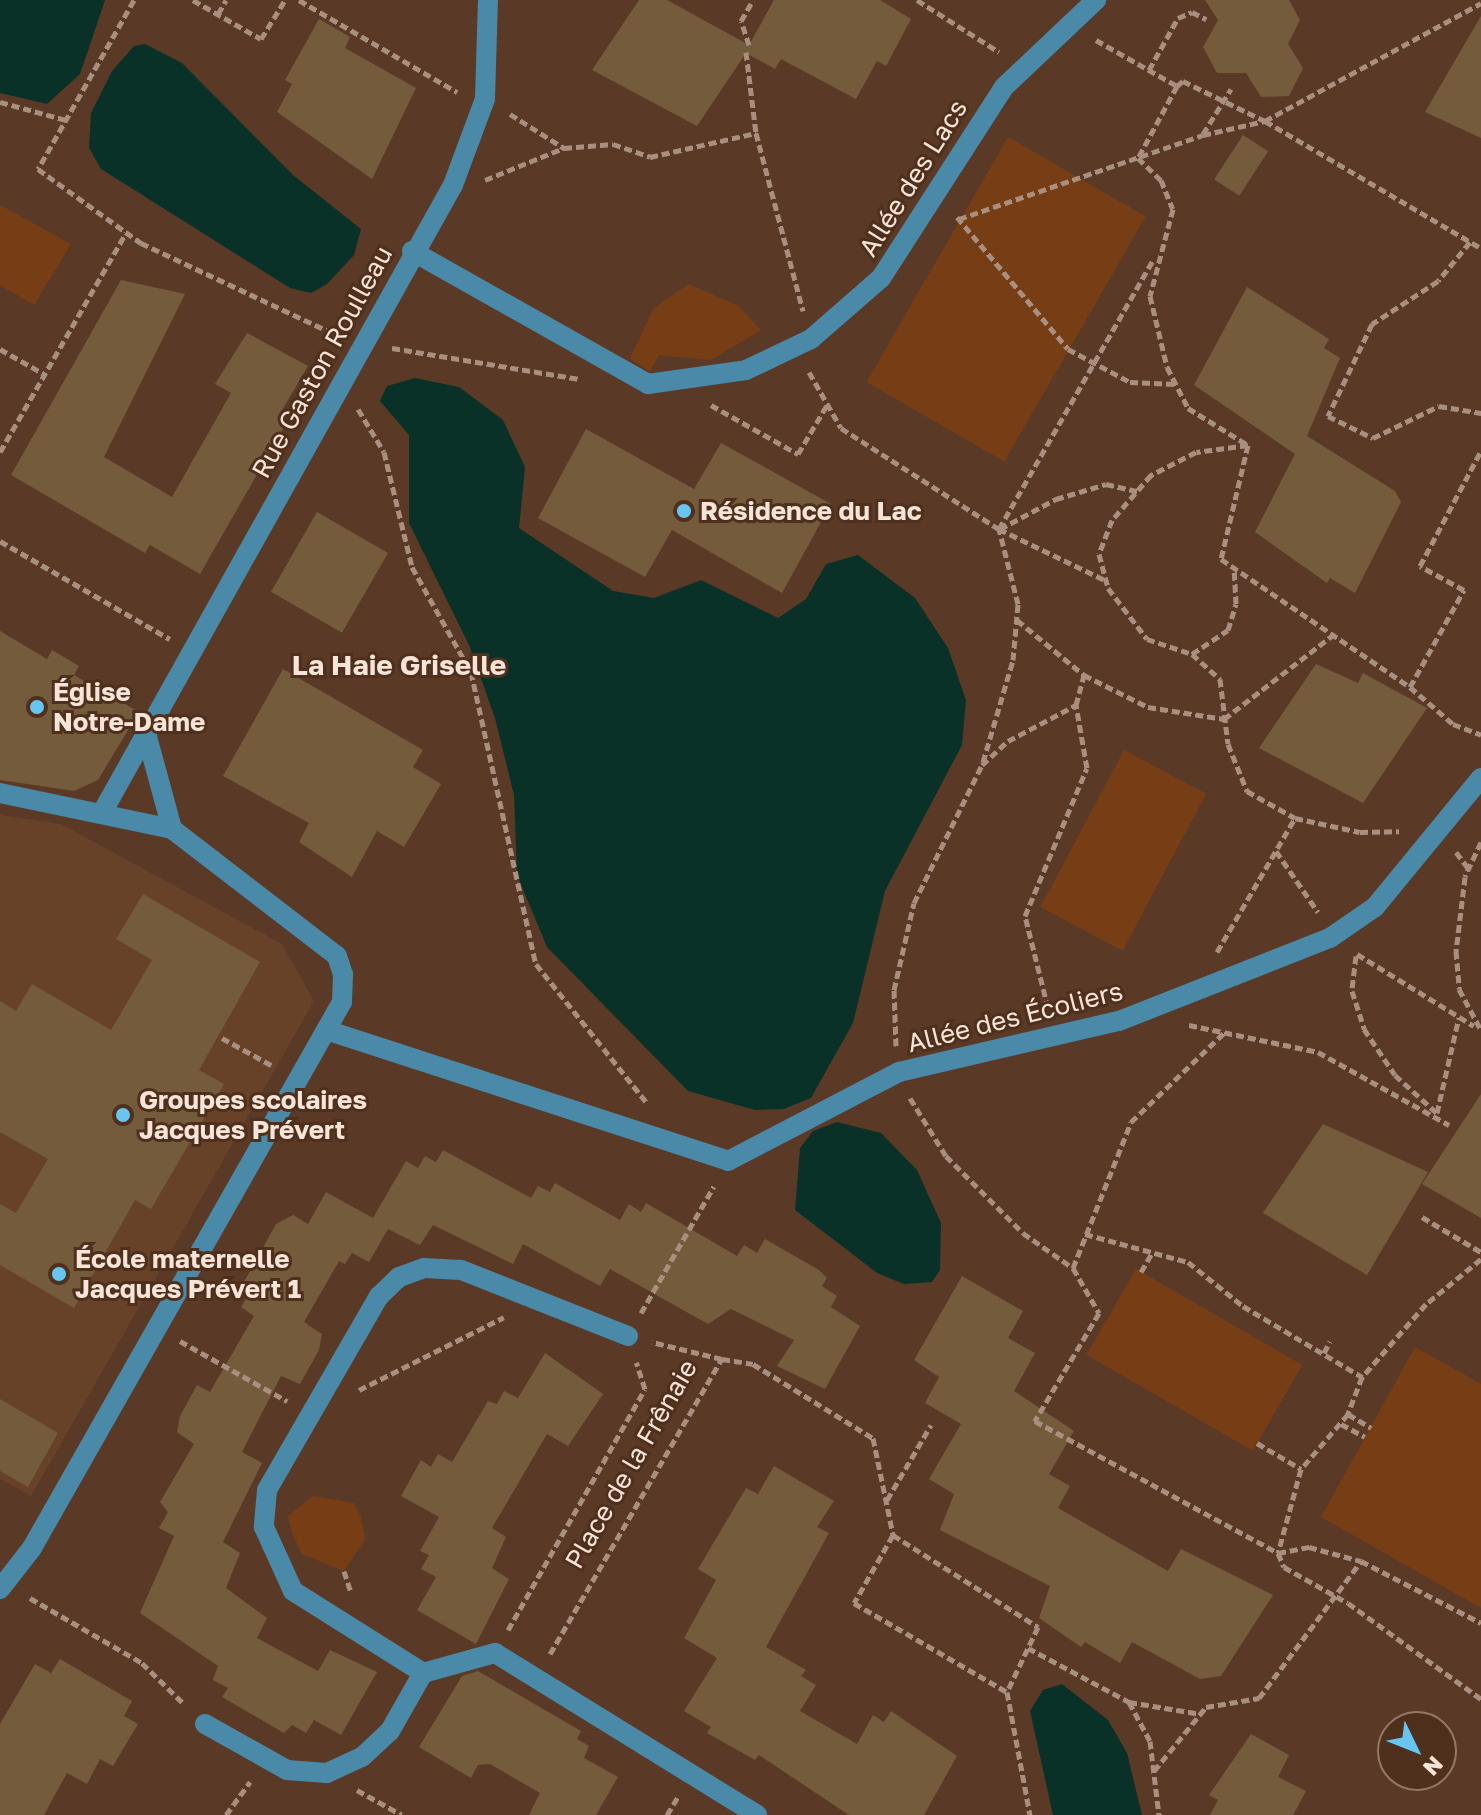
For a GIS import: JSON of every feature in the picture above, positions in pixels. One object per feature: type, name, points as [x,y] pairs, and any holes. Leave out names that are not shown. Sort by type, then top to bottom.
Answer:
[{"type":"street","name":"Rue Gaston Roulleau","points":[[103,811],[412,251],[442,203],[485,99],[488,0]]},
{"type":"street","name":"Allée des Lacs","points":[[412,251],[648,384],[746,370],[803,344],[881,278],[932,202],[976,124],[1020,71],[1096,0]]},
{"type":"street","points":[[146,733],[172,829]]},
{"type":"street","name":"Allée des Écoliers","points":[[728,1161],[899,1072],[1119,1021],[1330,938],[1375,907],[1436,827],[1481,778]]},
{"type":"street","points":[[0,793],[103,811],[172,829],[337,956],[342,1002],[157,1328],[2,1586]]},
{"type":"street","points":[[326,1030],[728,1161]]},
{"type":"street","points":[[423,1673],[293,1591],[272,1558],[264,1527],[267,1490],[379,1296],[399,1277],[424,1268],[461,1270],[628,1336]]},
{"type":"street","points":[[205,1724],[287,1770],[327,1773],[362,1757],[390,1731],[423,1673],[495,1653],[757,1815]]},
{"type":"path","points":[[134,0],[38,169],[126,233],[325,333],[589,381]]},
{"type":"path","points":[[193,0],[261,39],[285,0]]},
{"type":"path","points":[[218,14],[226,0]]},
{"type":"path","points":[[299,0],[457,92],[485,99],[564,148]]},
{"type":"path","points":[[749,45],[741,21],[753,0]]},
{"type":"path","points":[[917,0],[1020,71]]},
{"type":"path","points":[[959,219],[1203,135],[1265,121],[1481,3]]},
{"type":"path","points":[[1149,70],[1178,18],[1192,12],[1206,19]]},
{"type":"path","points":[[1067,24],[1177,86]]},
{"type":"path","points":[[746,52],[756,133],[803,344],[827,405],[841,428],[999,529],[1106,580]]},
{"type":"path","points":[[1138,158],[1177,86],[1183,81],[1265,121],[1481,248]]},
{"type":"path","points":[[1203,135],[1231,89]]},
{"type":"path","points":[[0,102],[66,120]]},
{"type":"path","points":[[442,203],[564,148],[613,144],[650,157],[756,133]]},
{"type":"path","points":[[1138,158],[1161,180],[1173,209],[1156,255],[999,529],[1016,619],[1013,660],[982,765],[910,917],[894,990],[899,1072],[946,1156],[1023,1233],[1073,1268],[1099,1313],[1035,1421],[1278,1553],[1284,1567],[1348,1603],[1481,1699]]},
{"type":"path","points":[[932,202],[959,219],[1068,349],[1092,367],[1130,382],[1176,384]]},
{"type":"path","points":[[0,452],[126,233]]},
{"type":"path","points":[[1470,242],[1438,281],[1372,324],[1328,416],[1373,438],[1439,406],[1481,413]]},
{"type":"path","points":[[1156,255],[1150,296],[1176,384],[1188,408],[1248,445]]},
{"type":"path","points":[[0,349],[44,374]]},
{"type":"path","points":[[341,380],[384,452],[412,567],[471,672],[536,964],[649,1106]]},
{"type":"path","points":[[678,381],[798,454],[827,405]]},
{"type":"path","points":[[1248,445],[1196,452],[1151,475],[1112,520],[1099,554],[1106,580],[1147,639],[1192,654],[1220,679],[1224,719],[1247,791],[1295,818],[1360,832],[1436,827]]},
{"type":"path","points":[[1248,445],[1221,559],[1410,687],[1453,724],[1481,735]]},
{"type":"path","points":[[1410,687],[1464,590],[1420,566],[1481,451]]},
{"type":"path","points":[[999,529],[1106,484],[1137,491]]},
{"type":"path","points":[[1,544],[192,651]]},
{"type":"path","points":[[1192,654],[1228,630],[1236,604],[1234,568]]},
{"type":"path","points":[[1016,619],[1084,675],[1148,707],[1224,719],[1333,635]]},
{"type":"path","points":[[1039,983],[1025,916],[1087,768],[1076,705],[1084,675]]},
{"type":"path","points":[[982,765],[1008,741],[1076,705]]},
{"type":"path","points":[[1206,1026],[1209,965],[1295,818]]},
{"type":"path","points":[[1478,1028],[1459,989],[1456,951],[1465,877],[1481,842]]},
{"type":"path","points":[[1276,851],[1296,872],[1330,938]]},
{"type":"path","points":[[1177,1025],[1227,1030],[1318,1052],[1449,1125],[1395,1075],[1364,1029],[1352,991],[1356,953],[1375,907]]},
{"type":"path","points":[[1356,953],[1478,1028]]},
{"type":"path","points":[[1437,1114],[1459,1017]]},
{"type":"path","points":[[1073,1268],[1131,1122],[1227,1030]]},
{"type":"path","points":[[222,1038],[298,1079]]},
{"type":"path","points":[[628,1336],[728,1161]]},
{"type":"path","points":[[1422,1217],[1481,1252]]},
{"type":"path","points":[[1085,1234],[1188,1262],[1243,1306],[1362,1377]]},
{"type":"path","points":[[1141,1272],[1153,1251]]},
{"type":"path","points":[[1278,1553],[1301,1469],[1348,1414],[1362,1377],[1426,1304],[1481,1259]]},
{"type":"path","points":[[353,1393],[537,1300]]},
{"type":"path","points":[[157,1328],[311,1414]]},
{"type":"path","name":"Place de la Frênaie","points":[[535,1680],[722,1359],[628,1336]]},
{"type":"path","name":"Place de la Frênaie","points":[[495,1653],[645,1389],[628,1336]]},
{"type":"path","points":[[1324,1353],[1330,1341]]},
{"type":"path","points":[[722,1359],[753,1364],[873,1438],[893,1535],[854,1603],[1007,1692]]},
{"type":"path","points":[[1348,1414],[1371,1428]]},
{"type":"path","points":[[1341,1424],[1365,1437]]},
{"type":"path","points":[[887,1501],[931,1425]]},
{"type":"path","points":[[1257,1443],[1301,1469]]},
{"type":"path","points":[[893,1535],[1038,1627],[1007,1692],[1030,1815]]},
{"type":"path","points":[[1278,1553],[1309,1547],[1361,1561],[1481,1623]]},
{"type":"path","points":[[1028,1648],[1129,1702],[1201,1714],[1259,1698],[1361,1561]]},
{"type":"path","points":[[2,1586],[142,1663],[205,1724]]},
{"type":"path","points":[[1129,1702],[1150,1741],[1159,1815]]},
{"type":"path","points":[[1154,1771],[1201,1714]]},
{"type":"path","points":[[226,1815],[267,1759]]},
{"type":"path","points":[[327,1773],[402,1815]]},
{"type":"shaded area","points":[[1008,137],[1146,216],[1004,462],[866,382]]},
{"type":"shaded area","points":[[0,205],[71,244],[34,305],[0,285]]},
{"type":"shaded area","points":[[688,284],[737,305],[761,330],[711,360],[659,355],[650,371],[630,359],[653,309]]},
{"type":"shaded area","points":[[1124,750],[1206,794],[1123,951],[1040,907]]},
{"type":"shaded area","name":"Groupes scolaires Jacques Prévert","points":[[0,815],[61,824],[282,944],[314,1001],[31,1496],[0,1479]]},
{"type":"shaded area","points":[[1136,1269],[1302,1365],[1253,1451],[1086,1355]]},
{"type":"shaded area","points":[[1415,1347],[1481,1384],[1481,1608],[1321,1517]]},
{"type":"shaded area","points":[[313,1496],[354,1503],[361,1518],[365,1539],[344,1571],[302,1554],[293,1536],[288,1516]]},
{"type":"water","points":[[0,0],[105,0],[80,74],[47,104],[0,93]]},
{"type":"water","points":[[145,44],[182,63],[293,175],[361,229],[354,255],[327,284],[311,293],[290,288],[101,169],[89,148],[91,113],[112,71],[134,46]]},
{"type":"water","points":[[415,378],[459,387],[503,420],[525,467],[519,528],[613,591],[654,598],[701,580],[778,618],[806,599],[826,564],[858,555],[915,598],[948,648],[966,700],[962,745],[885,891],[853,1023],[811,1098],[784,1109],[755,1110],[688,1091],[547,947],[517,875],[514,795],[495,718],[469,645],[409,523],[409,435],[380,401],[387,386]]},
{"type":"water","points":[[837,1122],[881,1133],[917,1170],[941,1223],[940,1270],[932,1282],[904,1284],[877,1273],[795,1210],[800,1148],[813,1131]]},
{"type":"water","points":[[1062,1684],[1108,1720],[1127,1753],[1142,1815],[1053,1815],[1030,1711],[1043,1690]]},
{"type":"building","points":[[639,0],[667,0],[749,45],[774,0],[880,0],[911,19],[886,66],[877,61],[856,99],[781,59],[775,69],[746,53],[697,126],[592,70]]},
{"type":"building","points":[[1205,0],[1289,0],[1300,20],[1288,44],[1303,68],[1289,96],[1261,97],[1246,73],[1217,73],[1203,47],[1218,20]]},
{"type":"building","points":[[1481,16],[1481,138],[1425,112]]},
{"type":"building","points":[[319,19],[350,37],[345,48],[416,88],[372,179],[277,112],[292,84],[285,80]]},
{"type":"building","points":[[1243,135],[1268,151],[1239,196],[1214,179]]},
{"type":"building","points":[[121,280],[185,294],[104,457],[172,497],[231,393],[215,384],[247,333],[308,366],[278,417],[287,422],[200,574],[150,545],[145,553],[11,475]]},
{"type":"building","points":[[1247,287],[1329,339],[1324,348],[1340,358],[1307,436],[1395,491],[1401,502],[1355,593],[1330,578],[1327,583],[1255,532],[1295,454],[1194,385]]},
{"type":"building","name":"Résidence du Lac","points":[[586,429],[694,489],[721,443],[831,504],[782,593],[672,530],[645,577],[538,518]]},
{"type":"building","points":[[317,512],[388,553],[342,633],[271,592]]},
{"type":"building","name":"Église Notre-Dame","points":[[0,631],[47,659],[52,650],[79,666],[74,675],[139,712],[98,780],[74,791],[0,780]]},
{"type":"building","points":[[1316,664],[1358,683],[1363,673],[1427,708],[1363,803],[1259,748]]},
{"type":"building","points":[[283,669],[423,750],[413,767],[441,784],[404,847],[377,831],[352,877],[299,842],[309,823],[223,776]]},
{"type":"building","points":[[143,894],[260,962],[199,1070],[224,1084],[151,1209],[135,1200],[74,1308],[0,1265],[0,1204],[16,1213],[48,1159],[0,1132],[0,1001],[16,1011],[32,984],[111,1030],[152,960],[116,939]]},
{"type":"building","points":[[1481,1094],[1481,1218],[1422,1184]]},
{"type":"building","points":[[1323,1124],[1428,1172],[1367,1275],[1263,1213]]},
{"type":"building","points":[[443,1150],[531,1198],[538,1186],[550,1192],[555,1183],[620,1220],[629,1204],[641,1212],[646,1203],[737,1256],[744,1245],[757,1253],[765,1239],[819,1270],[827,1278],[822,1286],[837,1296],[831,1307],[860,1326],[825,1389],[777,1366],[794,1340],[731,1309],[708,1324],[610,1269],[600,1286],[523,1244],[513,1264],[433,1225],[420,1245],[388,1229],[369,1262],[352,1253],[345,1264],[339,1261],[304,1322],[322,1334],[319,1350],[300,1384],[281,1376],[242,1452],[262,1463],[223,1542],[240,1553],[226,1588],[267,1618],[257,1638],[318,1671],[330,1650],[377,1672],[341,1735],[314,1720],[306,1733],[292,1725],[284,1733],[222,1697],[228,1688],[213,1680],[218,1666],[140,1613],[174,1536],[159,1528],[168,1512],[160,1502],[194,1444],[177,1432],[180,1416],[197,1385],[210,1392],[254,1316],[241,1307],[249,1294],[240,1289],[276,1224],[293,1215],[308,1224],[326,1192],[373,1218],[406,1161],[418,1168],[425,1156],[436,1162]]},
{"type":"building","points":[[962,1276],[1023,1311],[1008,1338],[1035,1353],[1014,1391],[1074,1431],[1049,1474],[1070,1486],[1058,1508],[1168,1571],[1181,1549],[1273,1595],[1221,1676],[1200,1679],[1132,1642],[1120,1663],[1085,1642],[1081,1647],[1039,1618],[1050,1586],[940,1530],[954,1494],[929,1479],[961,1424],[925,1403],[939,1377],[914,1360]]},
{"type":"building","points":[[545,1353],[603,1394],[568,1446],[547,1434],[492,1528],[506,1537],[492,1568],[509,1579],[476,1644],[417,1610],[436,1577],[421,1569],[429,1555],[420,1551],[439,1517],[401,1496],[421,1460],[431,1467],[438,1454],[452,1462],[488,1401],[497,1404],[504,1391],[518,1398]]},
{"type":"building","points":[[0,1399],[58,1433],[28,1487],[0,1471]]},
{"type":"building","points":[[774,1466],[834,1501],[817,1527],[829,1533],[766,1647],[806,1670],[801,1676],[816,1685],[800,1711],[857,1744],[873,1715],[884,1722],[891,1711],[957,1756],[924,1815],[849,1815],[759,1755],[755,1760],[707,1733],[711,1727],[684,1711],[717,1658],[684,1638],[716,1580],[698,1569],[746,1488],[758,1494]]},
{"type":"building","points":[[60,1659],[132,1701],[124,1716],[138,1724],[113,1766],[100,1759],[87,1784],[67,1773],[44,1815],[0,1815],[0,1724],[35,1664],[51,1673]]},
{"type":"building","points":[[478,1671],[581,1731],[577,1739],[589,1746],[584,1758],[618,1777],[596,1815],[529,1815],[540,1793],[490,1764],[478,1765],[471,1778],[419,1747],[462,1676]]},
{"type":"building","points":[[1251,1734],[1289,1755],[1278,1777],[1306,1791],[1293,1815],[1210,1815],[1218,1800],[1209,1795]]},
{"type":"place","name":"Résidence du Lac","points":[[684,511]]},
{"type":"place","name":"Église Notre-Dame","points":[[37,707]]},
{"type":"place","name":"Groupes scolaires Jacques Prévert","points":[[123,1115]]},
{"type":"place","name":"École maternelle Jacques Prévert 1","points":[[59,1274]]},
{"type":"district","name":"La Haie Griselle","points":[[399,665]]}]
